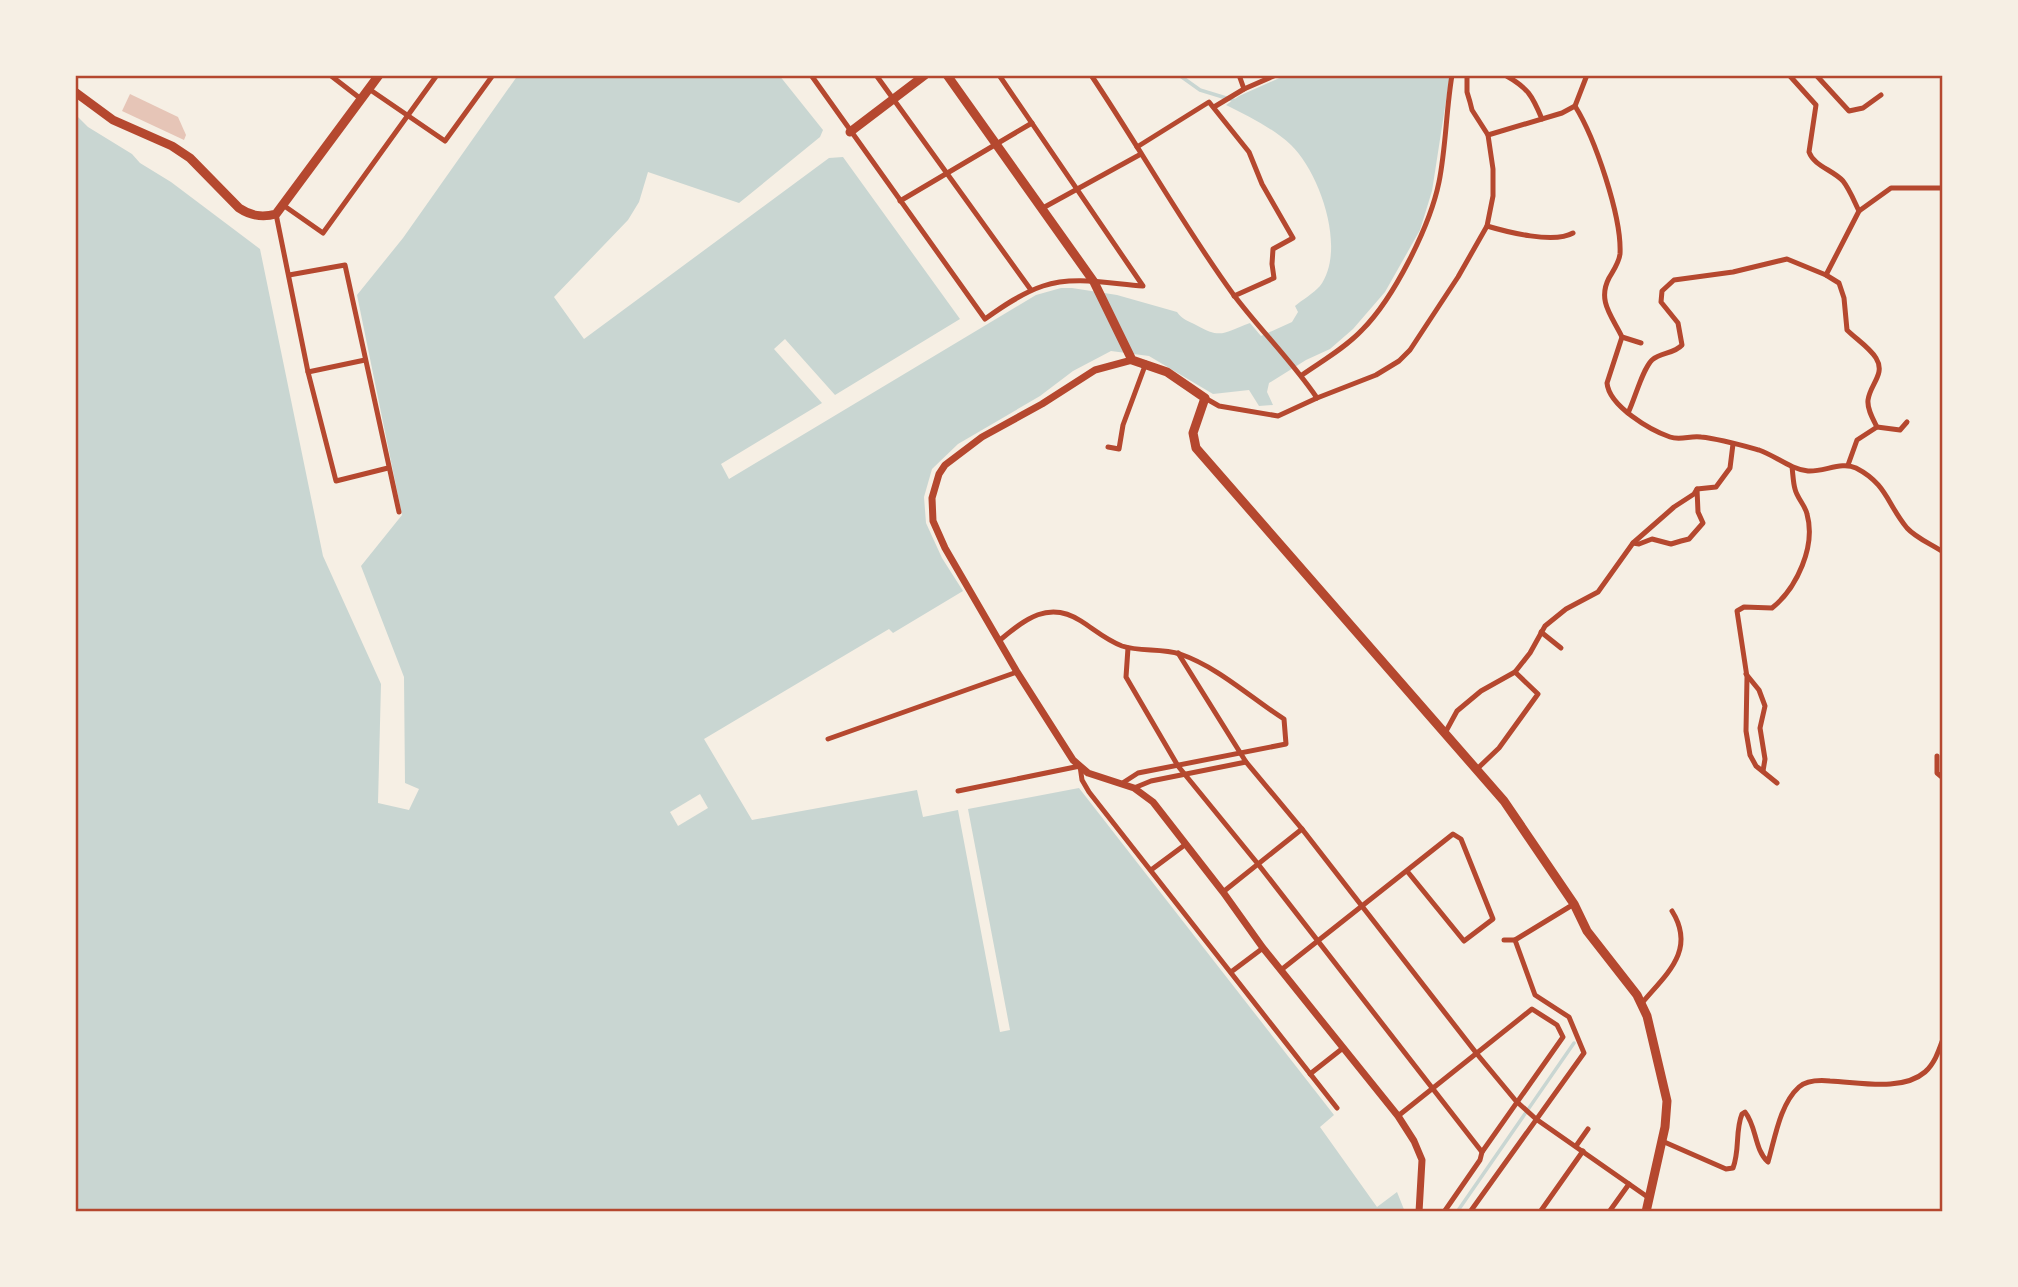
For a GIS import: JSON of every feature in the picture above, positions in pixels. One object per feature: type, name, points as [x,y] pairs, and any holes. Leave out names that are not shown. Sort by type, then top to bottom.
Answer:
[{"type":"main road","points":[[75,92],[113,120],[172,146],[190,158],[248,214],[267,217],[276,215],[379,75]]},
{"type":"main road","points":[[850,132],[925,75]]},
{"type":"main road","points":[[947,75],[1094,282],[1132,360],[1167,372],[1205,398],[1193,433],[1196,448],[1504,800],[1574,904],[1594,940],[1642,1003],[1667,1101],[1662,1141],[1646,1212]]},
{"type":"street","points":[[330,75],[361,99]]},
{"type":"street","points":[[283,205],[323,233],[437,75]]},
{"type":"street","points":[[369,89],[445,141],[493,75]]},
{"type":"street","points":[[876,75],[1031,290]]},
{"type":"street","points":[[812,76],[985,319],[1031,290],[1046,284],[1074,281],[1143,286],[999,75]]},
{"type":"street","points":[[1091,75],[1234,296],[1301,373],[1317,398]]},
{"type":"street","points":[[1239,75],[1244,89]]},
{"type":"street","points":[[1214,107],[1244,89],[1276,75]]},
{"type":"street","points":[[1301,373],[1341,348],[1363,329],[1394,286],[1415,246],[1427,222],[1439,183],[1452,75]]},
{"type":"street","points":[[1205,398],[1219,406],[1278,416],[1377,375],[1404,356],[1458,278],[1487,226],[1493,196],[1493,169],[1488,135],[1472,110],[1467,92],[1467,75]]},
{"type":"street","points":[[1505,75],[1520,83],[1531,94],[1542,120]]},
{"type":"street","points":[[1587,75],[1576,106],[1617,215],[1619,260],[1604,289],[1603,298],[1622,337],[1607,383],[1610,395],[1641,423],[1671,438],[1698,436],[1734,444],[1760,451],[1792,467],[1809,471],[1848,464],[1881,486],[1908,529],[1943,551]]},
{"type":"street","points":[[1789,75],[1816,105],[1809,152],[1811,158],[1842,180],[1859,211]]},
{"type":"street","points":[[1816,75],[1849,111],[1863,108],[1881,95]]},
{"type":"street","points":[[1137,147],[1209,102],[1249,152],[1262,184],[1293,238],[1273,249],[1274,278],[1234,296]]},
{"type":"street","points":[[1488,135],[1542,120],[1576,106]]},
{"type":"street","points":[[901,201],[1032,123]]},
{"type":"street","points":[[1041,209],[1141,154]]},
{"type":"street","points":[[1826,275],[1859,211],[1891,188],[1943,188]]},
{"type":"street","points":[[276,215],[308,372],[336,481],[388,468]]},
{"type":"street","points":[[1487,226],[1533,236],[1567,237],[1573,233]]},
{"type":"street","points":[[1628,413],[1647,366],[1659,355],[1678,350],[1682,345],[1678,323],[1661,302],[1662,291],[1674,281],[1733,272],[1787,259],[1826,275],[1841,286],[1847,330],[1878,360],[1880,373],[1868,398],[1877,427]]},
{"type":"street","points":[[289,275],[345,265],[399,512]]},
{"type":"street","points":[[1622,337],[1642,343]]},
{"type":"street","points":[[308,372],[365,360]]},
{"type":"street","points":[[1132,360],[1095,370],[954,456],[939,474],[932,498],[933,521],[959,572],[1062,744],[1088,773],[1134,789],[1153,803],[1263,948],[1398,1116],[1414,1140],[1422,1160],[1419,1212]]},
{"type":"street","points":[[1108,447],[1119,449],[1123,425],[1146,363]]},
{"type":"street","points":[[1848,464],[1857,440],[1877,427],[1900,430],[1907,422]]},
{"type":"street","points":[[1445,733],[1457,711],[1481,691],[1515,672],[1530,653],[1545,626],[1566,609],[1598,592],[1633,543],[1697,489],[1716,487],[1730,468],[1734,444]]},
{"type":"street","points":[[1777,783],[1756,766],[1750,755],[1746,731],[1746,673],[1737,611],[1744,607],[1772,608],[1783,599],[1800,571],[1808,545],[1809,518],[1795,490],[1792,467]]},
{"type":"street","points":[[1633,543],[1639,544],[1652,539],[1665,540],[1671,544],[1689,539],[1703,523],[1698,512],[1697,489]]},
{"type":"street","points":[[1000,640],[1040,612],[1052,612],[1078,619],[1108,640],[1128,648],[1178,653],[1201,663],[1284,719],[1286,744],[1138,773],[1121,784]]},
{"type":"street","points":[[1541,632],[1561,648]]},
{"type":"street","points":[[1128,648],[1126,677],[1178,766],[1258,864],[1482,1152]]},
{"type":"street","points":[[1178,653],[1246,762],[1517,1102],[1534,1117],[1649,1198]]},
{"type":"street","points":[[828,739],[1017,672]]},
{"type":"street","points":[[1477,769],[1499,748],[1538,694],[1515,672]]},
{"type":"street","points":[[1746,673],[1759,690],[1765,706],[1759,728],[1765,759],[1763,771]]},
{"type":"street","points":[[1937,756],[1937,773],[1943,778]]},
{"type":"street","points":[[1134,789],[1151,781],[1246,762]]},
{"type":"street","points":[[958,791],[1080,766]]},
{"type":"street","points":[[1080,766],[1082,780],[1088,792],[1336,1108]]},
{"type":"street","points":[[1223,892],[1302,829]]},
{"type":"street","points":[[1281,970],[1453,834],[1461,839],[1493,919],[1464,941],[1407,871]]},
{"type":"street","points":[[1151,870],[1186,844]]},
{"type":"street","points":[[1470,1212],[1534,1117],[1584,1053],[1569,1017],[1535,995],[1510,940],[1574,904]]},
{"type":"street","points":[[1642,1003],[1679,958],[1677,919],[1672,911]]},
{"type":"street","points":[[1231,972],[1263,948]]},
{"type":"street","points":[[1398,1116],[1532,1009],[1557,1025],[1563,1037],[1482,1152],[1480,1160],[1444,1212]]},
{"type":"street","points":[[1662,1141],[1726,1169],[1733,1168],[1737,1158],[1738,1124],[1745,1112],[1756,1135],[1759,1151],[1768,1161],[1786,1108],[1800,1087],[1810,1081],[1882,1083],[1914,1079],[1925,1072],[1934,1061],[1943,1038]]},
{"type":"street","points":[[1310,1074],[1343,1048]]},
{"type":"street","points":[[1576,1146],[1588,1129]]},
{"type":"street","points":[[1540,1212],[1583,1151]]},
{"type":"street","points":[[1609,1212],[1629,1184]]},
{"type":"shaded area","points":[[518,75],[779,75],[823,130],[820,137],[739,203],[648,172],[639,202],[628,220],[554,297],[584,339],[829,158],[843,157],[960,319],[835,395],[785,339],[774,349],[822,403],[721,464],[729,479],[1036,295],[1061,288],[1117,295],[1177,312],[1205,330],[1218,333],[1250,323],[1261,336],[1292,322],[1298,312],[1295,306],[1320,286],[1328,271],[1330,233],[1320,192],[1312,174],[1291,145],[1268,128],[1226,105],[1239,96],[1286,75],[1450,75],[1432,191],[1420,230],[1385,292],[1353,329],[1330,349],[1269,383],[1267,392],[1273,405],[1259,406],[1249,390],[1213,394],[1149,356],[1111,351],[1073,371],[1040,396],[958,444],[932,469],[924,497],[926,523],[942,558],[963,591],[893,633],[889,629],[704,739],[752,820],[917,790],[923,817],[958,810],[1000,1032],[1010,1030],[968,809],[1079,788],[1334,1115],[1320,1127],[1377,1207],[1397,1192],[1405,1212],[75,1212],[75,114],[88,127],[132,154],[140,163],[171,182],[260,249],[323,556],[381,684],[378,803],[409,810],[419,789],[405,783],[404,677],[361,566],[402,515],[357,295],[403,238]]},
{"type":"pier","points":[[700,794],[708,808],[678,826],[670,812]]},
{"type":"building","points":[[130,94],[178,117],[186,135],[184,140],[122,111]]},
{"type":"waterway","points":[[1179,75],[1200,90],[1236,101]]},
{"type":"waterway","points":[[1457,1212],[1574,1043]]}]
